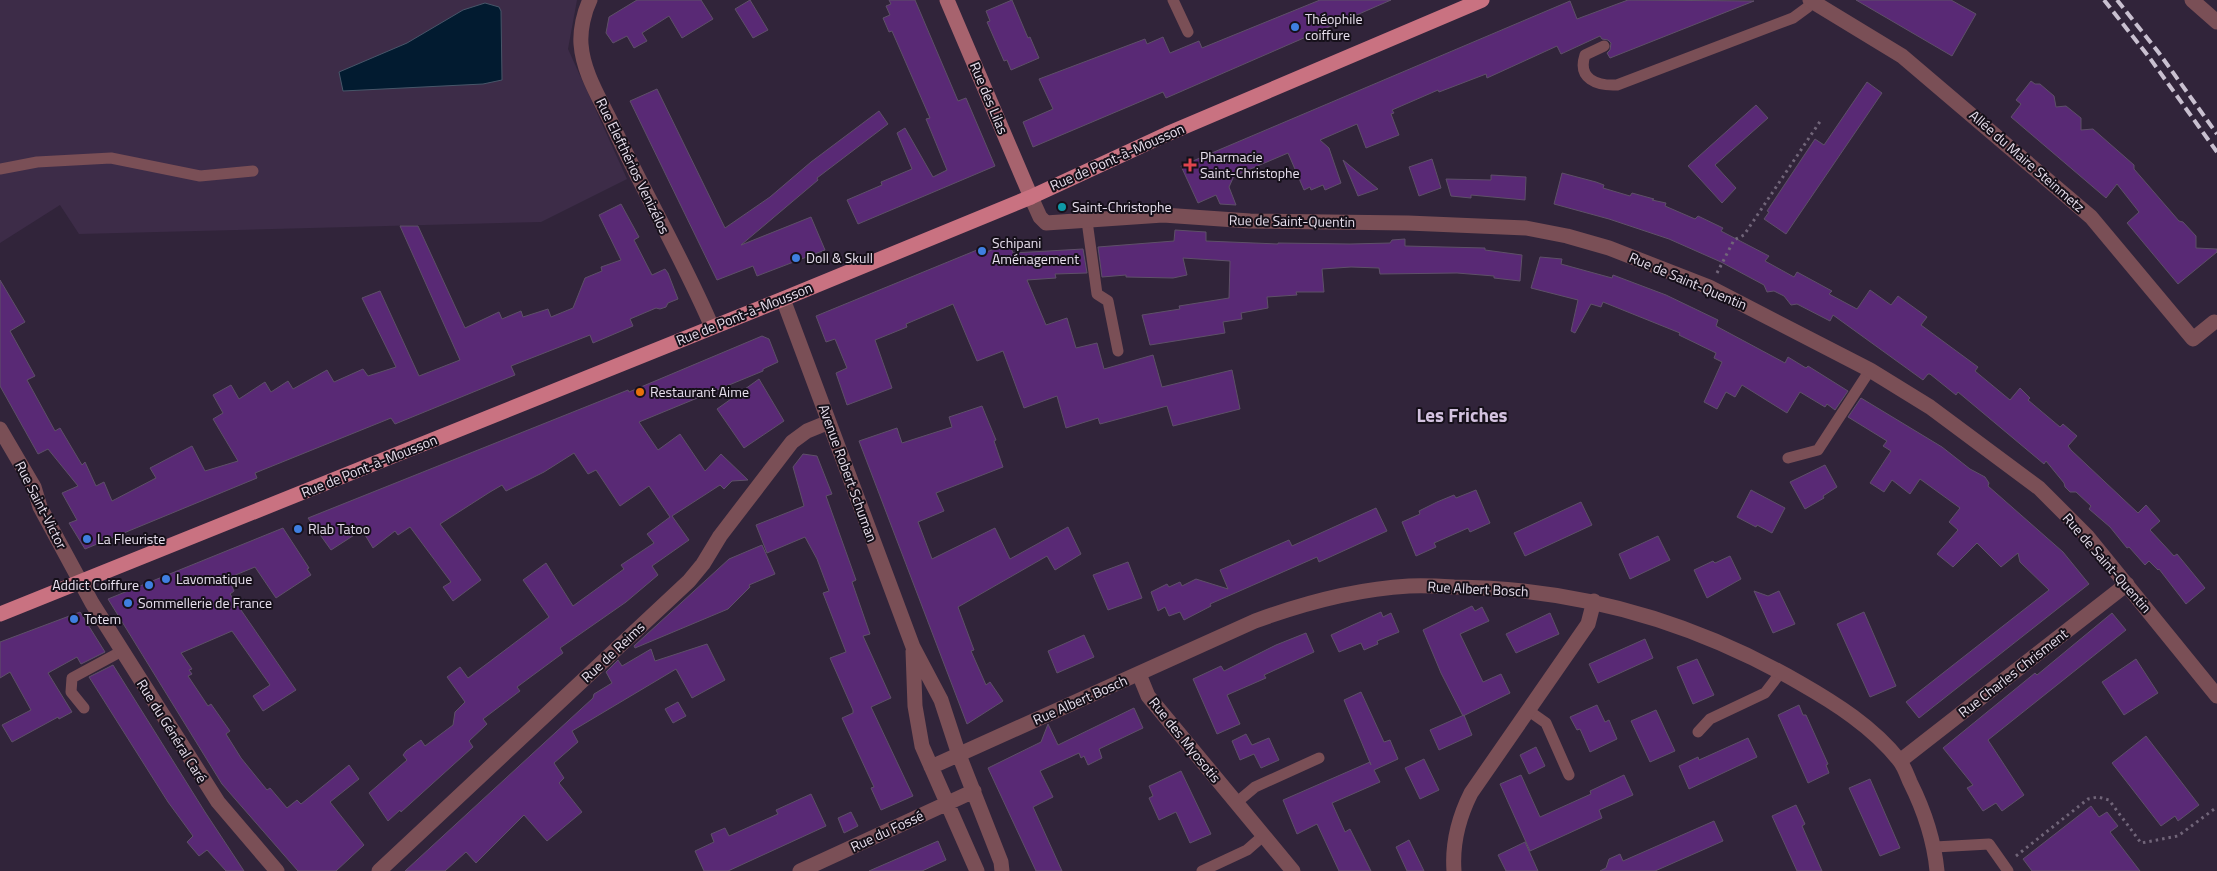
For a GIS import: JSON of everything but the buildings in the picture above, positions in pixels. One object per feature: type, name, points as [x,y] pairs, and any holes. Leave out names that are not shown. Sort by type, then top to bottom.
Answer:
[{"type":"main road","name":"Rue de Pont-à-Mousson","points":[[0,614],[783,299],[1031,197],[1167,134],[1482,0]]},
{"type":"street","name":"Rue Elefthérios Venizélos","points":[[590,0],[585,10],[581,43],[587,71],[634,173],[696,290],[712,327]]},
{"type":"street","name":"Rue des Lilas","points":[[947,0],[1031,197]]},
{"type":"street","name":"Allée du Maire Steinmetz","points":[[1811,0],[1902,56],[2091,217],[2192,339],[2214,322]]},
{"type":"street","points":[[2192,0],[2211,10],[2217,22]]},
{"type":"street","name":"Rue de Saint-Quentin","points":[[1031,197],[1040,217],[1046,223],[1162,215],[1250,221],[1526,228],[1567,236],[1609,248],[1710,287],[1870,370],[1930,407],[2039,488],[2087,536],[2217,696]]},
{"type":"street","name":"Avenue Robert Schuman","points":[[783,299],[913,647],[941,700],[959,755],[1001,862],[1002,871]]},
{"type":"street","name":"Rue de Reims","points":[[380,871],[689,582],[703,564],[720,536],[792,442],[807,431],[829,422]]},
{"type":"street","name":"Rue Saint-Victor","points":[[0,429],[34,487],[40,507],[80,582]]},
{"type":"street","name":"Rue du Général Caré","points":[[80,582],[218,802],[277,871]]},
{"type":"street","name":"Rue Charles Chrisment","points":[[1900,761],[2127,584]]},
{"type":"street","name":"Rue Albert Bosch","points":[[931,767],[1270,615],[1294,606],[1347,594],[1409,586],[1484,587],[1570,596],[1664,621],[1727,646],[1780,672],[1830,700],[1870,731],[1900,761],[1920,802],[1935,848],[1937,871]]},
{"type":"street","points":[[1454,871],[1455,844],[1464,808],[1472,793],[1588,624],[1594,601]]},
{"type":"street","name":"Avenue Robert Schuman","points":[[913,647],[915,706],[922,746],[977,871]]},
{"type":"street","name":"Rue des Myosotis","points":[[1139,674],[1148,696],[1293,871]]},
{"type":"street","name":"Rue du Fossé","points":[[800,871],[974,791]]},
{"type":"lane","points":[[1173,0],[1188,32]]},
{"type":"lane","points":[[1604,46],[1585,55],[1582,66],[1584,73],[1590,80],[1603,86],[1617,85],[1793,18],[1808,7],[1811,0]]},
{"type":"lane","points":[[0,170],[37,162],[111,158],[200,176],[253,171]]},
{"type":"lane","points":[[1087,221],[1097,294],[1108,301],[1118,351]]},
{"type":"lane","points":[[1788,458],[1818,450],[1870,370]]},
{"type":"lane","points":[[84,708],[71,692],[72,678],[122,651]]},
{"type":"lane","points":[[1698,732],[1710,719],[1765,693],[1780,672]]},
{"type":"lane","points":[[1529,711],[1546,723],[1569,774]]},
{"type":"lane","points":[[1236,803],[1255,788],[1320,758]]},
{"type":"lane","points":[[1202,871],[1247,850],[1263,836]]},
{"type":"lane","points":[[1935,848],[1989,844],[2006,869]]},
{"type":"path","points":[[1710,287],[1734,240],[1744,235],[1821,120]]},
{"type":"path","points":[[2006,869],[2088,800],[2098,797],[2109,800],[2141,843],[2178,836],[2217,807]]},
{"type":"shaded area","points":[[0,0],[577,0],[568,49],[627,179],[541,222],[79,234],[60,205],[0,243]]},
{"type":"water","points":[[485,3],[499,7],[501,11],[502,80],[483,84],[343,91],[339,72],[407,43],[463,10]]},
{"type":"railway","points":[[2104,0],[2149,57],[2217,152]]},
{"type":"railway","points":[[2117,0],[2159,53],[2217,134]]},
{"type":"place","name":"Théophile coiffure","points":[[1295,27]]},
{"type":"place","name":"Pharmacie Saint-Christophe","points":[[1190,165]]},
{"type":"place","name":"Saint-Christophe","points":[[1062,207]]},
{"type":"place","name":"Schipani Aménagement","points":[[982,251]]},
{"type":"place","name":"Doll & Skull","points":[[796,258]]},
{"type":"place","name":"Restaurant Aime","points":[[640,392]]},
{"type":"place","name":"Rlab Tatoo","points":[[298,529]]},
{"type":"place","name":"La Fleuriste","points":[[87,539]]},
{"type":"place","name":"Lavomatique","points":[[166,579]]},
{"type":"place","name":"Addict Coiffure","points":[[149,585]]},
{"type":"place","name":"Sommellerie de France","points":[[128,603]]},
{"type":"place","name":"Totem","points":[[74,619]]},
{"type":"district","name":"Les Friches","points":[[1462,415]]}]
